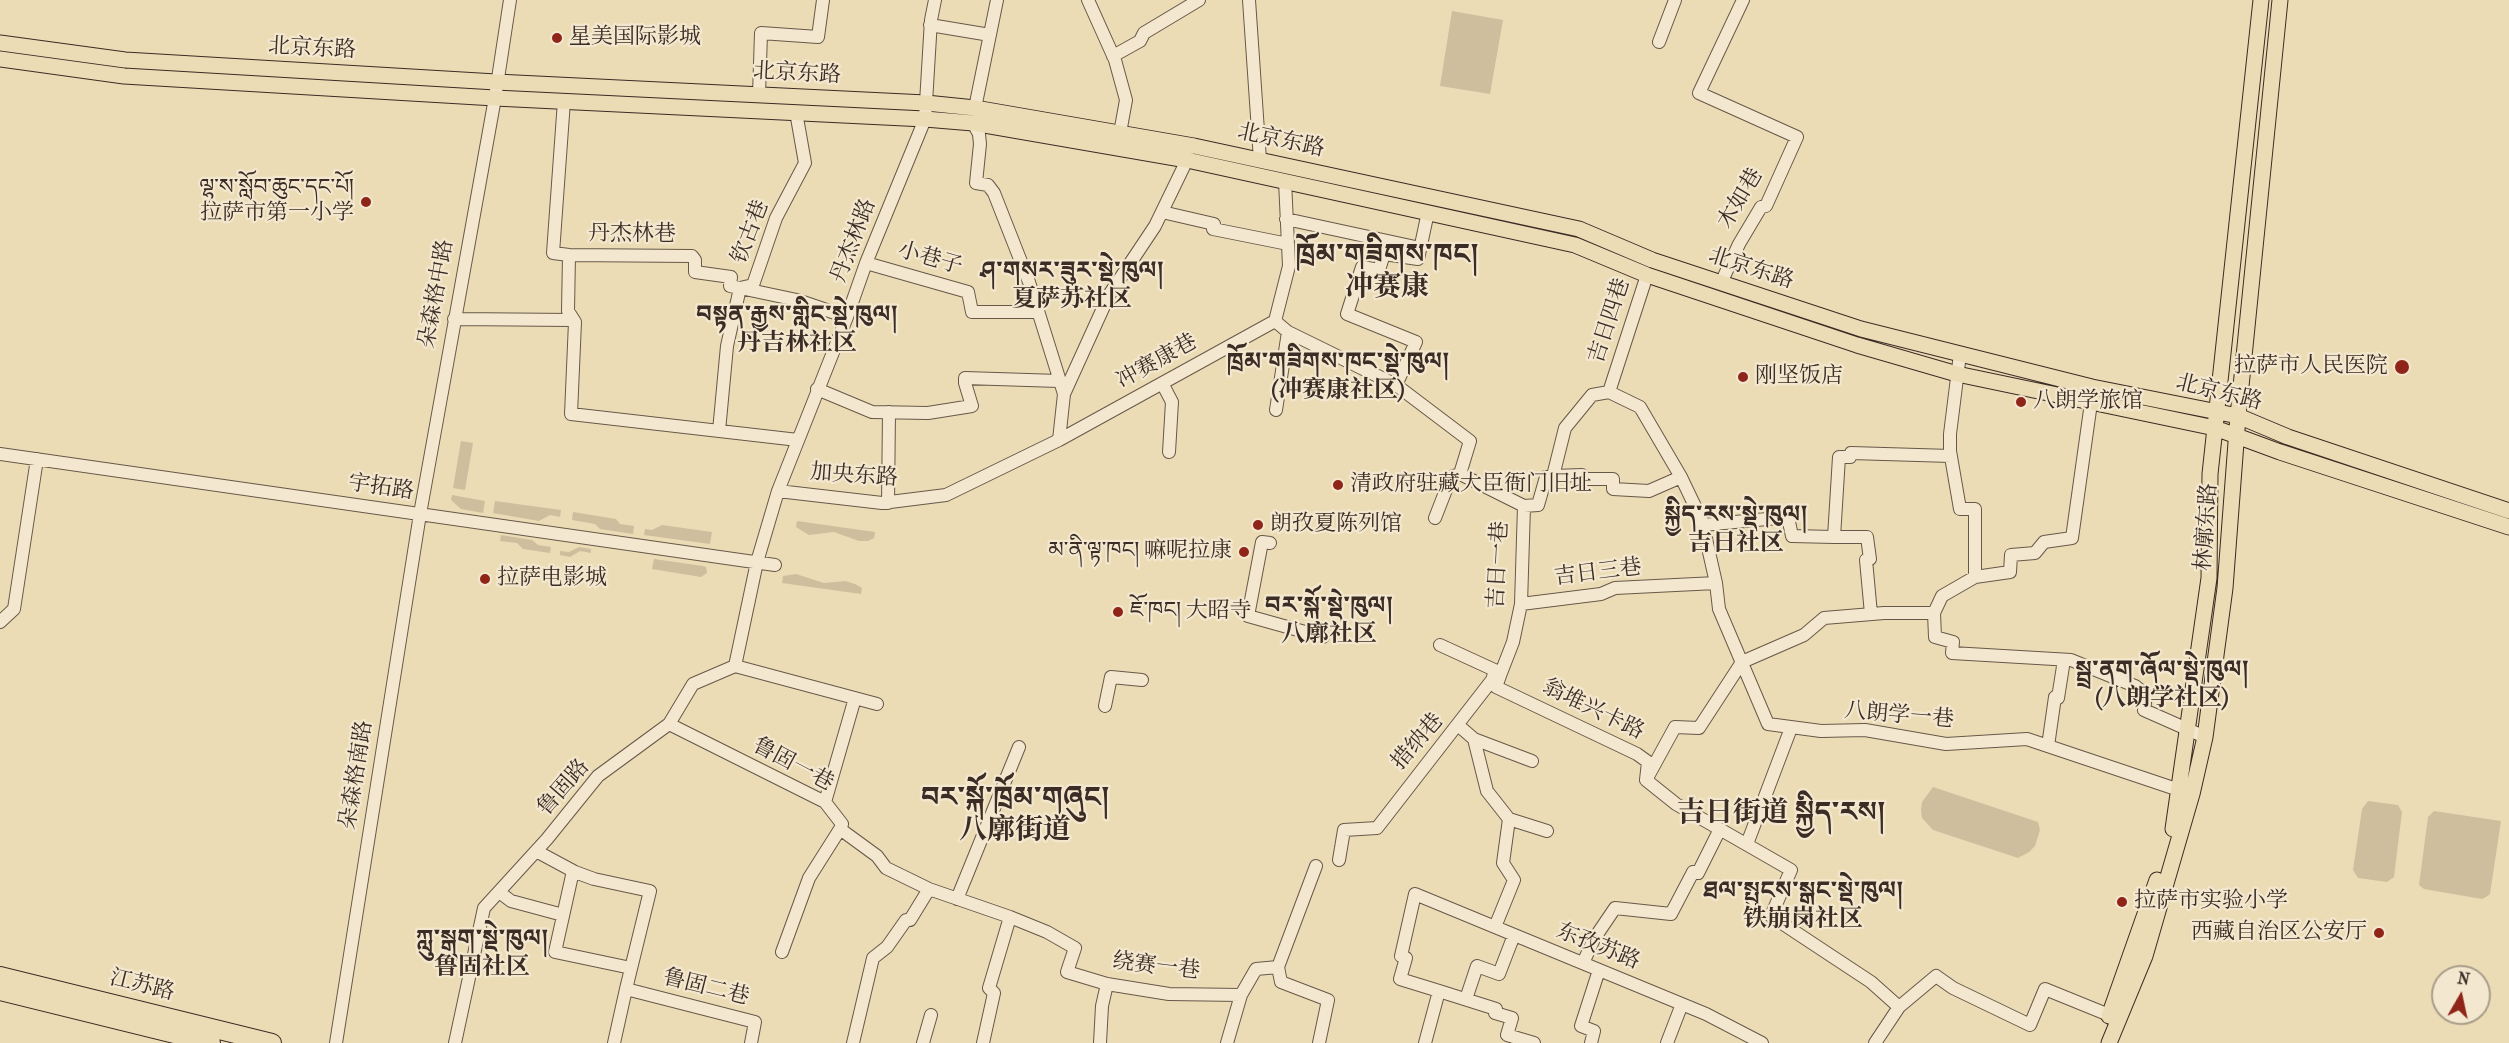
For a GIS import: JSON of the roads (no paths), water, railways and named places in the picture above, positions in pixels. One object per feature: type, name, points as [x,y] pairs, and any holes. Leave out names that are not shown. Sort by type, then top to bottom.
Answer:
[{"type":"highway","name":"江苏路","points":[[0,975],[272,1043]]},
{"type":"highway","name":"江苏路","points":[[0,991],[211,1043]]},
{"type":"main road","name":"林廓东路","points":[[2109,1043],[2145,956],[2186,792],[2189,729],[2209,578],[2210,474],[2261,0]]},
{"type":"main road","name":"林廓东路","points":[[2101,1043],[2205,737],[2225,588],[2236,436],[2280,0]]},
{"type":"main road","name":"北京东路","points":[[0,43],[125,60],[496,82],[926,103],[1575,245],[1647,275],[1857,345],[1957,375],[2089,403],[2216,420],[2238,416],[2288,437],[2509,511]]},
{"type":"main road","name":"北京东路","points":[[0,59],[124,76],[495,98],[925,119],[974,115],[1120,133],[1260,159],[1580,229],[1652,260],[1862,329],[2216,420],[2236,436],[2509,527]]},
{"type":"street","name":"朵森格中路","points":[[420,514],[495,98],[510,0]]},
{"type":"street","points":[[759,95],[761,33],[818,37],[823,0]]},
{"type":"street","name":"丹杰林路","points":[[757,562],[778,491],[866,263],[925,119],[930,25],[935,0]]},
{"type":"street","points":[[997,0],[974,115],[980,144],[976,183],[988,185],[994,193],[1038,312],[1064,394]]},
{"type":"street","points":[[1088,0],[1108,51],[1113,56],[1126,100],[1120,133]]},
{"type":"street","points":[[1113,56],[1140,41],[1144,33],[1199,0]]},
{"type":"street","points":[[1249,0],[1260,159]]},
{"type":"street","points":[[1659,42],[1675,0]]},
{"type":"street","name":"木如巷","points":[[1721,283],[1739,244],[1761,207],[1767,206],[1797,136],[1699,93],[1743,0]]},
{"type":"street","points":[[930,25],[990,35]]},
{"type":"street","name":"丹杰林巷","points":[[564,101],[553,253],[692,256],[695,260],[695,272],[731,277],[730,285],[740,288]]},
{"type":"street","name":"钦古巷","points":[[740,288],[753,285],[776,218],[805,163],[796,112]]},
{"type":"street","points":[[1059,440],[1064,394],[1109,295],[1162,212],[1187,160]]},
{"type":"street","points":[[1285,181],[1289,266],[1275,321],[1288,332],[1396,385],[1470,441],[1460,474],[1451,477],[1435,518]]},
{"type":"street","points":[[1162,212],[1214,224],[1213,229],[1288,244]]},
{"type":"street","points":[[1396,385],[1416,342],[1347,314],[1362,267],[1378,270],[1384,254],[1418,259],[1428,212]]},
{"type":"street","points":[[1286,219],[1420,248]]},
{"type":"street","name":"丹杰林巷","points":[[569,255],[568,311],[573,320],[571,414],[798,440]]},
{"type":"street","name":"小巷子","points":[[866,263],[968,292],[972,312],[1038,312]]},
{"type":"street","name":"吉日四巷","points":[[1647,275],[1609,392],[1640,407],[1681,477],[1703,525],[1716,583],[1719,609],[1742,662]]},
{"type":"street","points":[[720,431],[727,346],[740,288]]},
{"type":"street","name":"钦古巷","points":[[740,288],[797,300],[847,317]]},
{"type":"street","points":[[454,318],[573,320]]},
{"type":"street","name":"冲赛康巷","points":[[1059,440],[1275,321]]},
{"type":"street","points":[[1276,410],[1288,332]]},
{"type":"street","points":[[1960,354],[1950,434],[1951,456],[1960,509],[1975,509],[1975,577]]},
{"type":"street","points":[[817,389],[872,412],[928,413],[972,406],[965,378],[1059,381]]},
{"type":"street","points":[[1162,383],[1172,402],[1169,452]]},
{"type":"street","points":[[1554,476],[1564,428],[1592,395],[1609,392]]},
{"type":"street","points":[[2089,403],[2090,411],[2072,538],[2044,542],[2035,553],[2012,555],[2010,572],[1975,577],[1942,596],[1934,613],[1935,637],[1953,642],[1952,653],[2071,660],[2135,686],[2146,695],[2144,710],[2205,737]]},
{"type":"street","points":[[888,503],[889,412]]},
{"type":"street","name":"加央东路","points":[[778,491],[888,503],[946,495],[1059,440]]},
{"type":"street","points":[[1834,537],[1839,457],[1850,458],[1851,453],[1951,456]]},
{"type":"street","name":"宇拓路","points":[[0,454],[776,565]]},
{"type":"street","points":[[0,622],[14,609],[37,459]]},
{"type":"street","name":"吉日一巷","points":[[1460,474],[1524,506],[1521,604],[1513,642],[1498,673]]},
{"type":"street","points":[[1524,506],[1538,505],[1546,477],[1582,475],[1582,479],[1612,479],[1612,489],[1649,491],[1681,477]]},
{"type":"street","name":"朵森格南路","points":[[336,1043],[420,514]]},
{"type":"street","points":[[1703,525],[1788,517],[1792,536],[1867,537],[1870,559],[1866,560],[1871,614]]},
{"type":"street","points":[[1270,543],[1262,542],[1248,616],[1323,637]]},
{"type":"street","points":[[757,562],[735,666],[877,704]]},
{"type":"street","name":"吉日三巷","points":[[1521,604],[1601,594],[1615,588],[1716,583]]},
{"type":"street","points":[[1899,1006],[1871,982],[1771,916],[1791,870],[1676,804],[1646,780],[1675,726],[1699,728],[1742,662],[1804,634],[1824,618],[1871,614],[1934,613]]},
{"type":"street","points":[[1440,645],[1498,673]]},
{"type":"street","points":[[2048,746],[2055,697],[2058,698],[2064,660]]},
{"type":"street","name":"八朗学一巷","points":[[1742,662],[1768,724],[1821,731],[1865,730],[1946,744],[2027,739],[2186,792]]},
{"type":"street","name":"鲁固路","points":[[455,1043],[484,908],[536,851],[598,776],[669,724],[693,684],[735,666]]},
{"type":"street","points":[[1496,687],[1498,673]]},
{"type":"street","points":[[1339,860],[1344,830],[1377,828],[1498,673]]},
{"type":"street","points":[[1105,706],[1111,677],[1142,680]]},
{"type":"street","name":"翁堆兴卡路","points":[[1496,687],[1637,754],[1648,762],[1646,780]]},
{"type":"street","name":"措纳巷","points":[[1375,826],[1496,687]]},
{"type":"street","points":[[825,802],[855,698]]},
{"type":"street","name":"鲁固一巷","points":[[669,724],[825,802],[842,824],[840,829],[877,856],[886,868],[929,889],[1010,916],[1047,932],[1075,948],[1067,972]]},
{"type":"street","points":[[1460,726],[1474,739],[1532,761]]},
{"type":"street","points":[[1747,844],[1791,728]]},
{"type":"street","points":[[1474,739],[1487,790],[1509,819],[1547,831]]},
{"type":"street","points":[[957,899],[1019,747]]},
{"type":"street","points":[[1495,927],[1514,880],[1503,863],[1509,819]]},
{"type":"street","points":[[782,952],[809,878],[840,829]]},
{"type":"street","points":[[1583,963],[1594,939],[1616,908],[1671,914],[1693,872],[1698,873],[1720,829]]},
{"type":"street","name":"鲁固二巷","points":[[536,851],[573,871],[594,879],[650,891],[628,968],[626,989],[614,1043]]},
{"type":"street","points":[[1316,866],[1278,967],[1281,982],[1328,1000],[1319,1043]]},
{"type":"street","points":[[573,871],[555,952],[628,968]]},
{"type":"street","points":[[853,1043],[873,958],[887,946],[906,920],[910,920],[929,889]]},
{"type":"street","points":[[498,892],[511,901],[563,915]]},
{"type":"street","name":"东孜苏路","points":[[1439,991],[1400,979],[1406,958],[1401,956],[1415,894],[1706,1014],[1762,1043]]},
{"type":"street","points":[[983,1043],[994,993],[989,988],[1010,916]]},
{"type":"street","points":[[1466,999],[1477,966],[1499,974],[1514,935]]},
{"type":"street","points":[[1227,1043],[1241,995],[1256,969],[1278,967]]},
{"type":"street","points":[[1591,1043],[1594,1031],[1581,1026],[1599,970]]},
{"type":"street","name":"绕赛一巷","points":[[1067,972],[1107,984],[1169,994],[1241,995]]},
{"type":"street","points":[[1875,1043],[1899,1006],[1936,976],[1953,988],[2030,1025],[2045,989],[2109,1015]]},
{"type":"street","points":[[1100,1043],[1102,1006],[1107,984]]},
{"type":"street","name":"鲁固二巷","points":[[626,989],[755,1022],[751,1043]]},
{"type":"street","points":[[1425,1043],[1439,991],[1496,1010],[1512,1018],[1507,1035],[1534,1043]]},
{"type":"street","points":[[1667,1043],[1682,1004]]},
{"type":"street","points":[[923,1043],[931,1015]]},
{"type":"place","name":"星美国际影城","points":[[557,38]]},
{"type":"place","name":"ལྷ་ས་སློབ་ཆུང་དང་པོ། 拉萨市第一小学","points":[[366,202]]},
{"type":"place","name":"拉萨市人民医院","points":[[2402,367]]},
{"type":"place","name":"刚坚饭店","points":[[1743,377]]},
{"type":"place","name":"八朗学旅馆","points":[[2021,402]]},
{"type":"place","name":"清政府驻藏大臣衙门旧址","points":[[1338,485]]},
{"type":"place","name":"朗孜夏陈列馆","points":[[1258,525]]},
{"type":"place","name":"མ་ནི་ལྟ་ཁང། 嘛呢拉康","points":[[1244,552]]},
{"type":"place","name":"拉萨电影城","points":[[485,579]]},
{"type":"place","name":"ཇོ་ཁང། 大昭寺","points":[[1118,612]]},
{"type":"place","name":"拉萨市实验小学","points":[[2122,902]]},
{"type":"place","name":"西藏自治区公安厅","points":[[2379,933]]},
{"type":"district","name":"ཁྲོམ་གཟིགས་ཁང། 冲赛康","points":[[1387,272]]},
{"type":"district","name":"ཤ་གསར་ཟུར་སྡེ་ཁུལ། 夏萨苏社区","points":[[1072,286]]},
{"type":"district","name":"བསྟན་རྒྱས་གླིང་སྡེ་ཁུལ། 丹吉林社区","points":[[797,330]]},
{"type":"district","name":"ཁྲོམ་གཟིགས་ཁང་སྡེ་ཁུལ། (冲赛康社区)","points":[[1338,377]]},
{"type":"district","name":"སྐྱིད་རས་སྡེ་ཁུལ། 吉日社区","points":[[1736,530]]},
{"type":"district","name":"བར་སྐོ་སྡེ་ཁུལ། 八廓社区","points":[[1329,621]]},
{"type":"district","name":"སྦྲ་ནག་ཞོལ་སྡེ་ཁུལ། (八朗学社区)","points":[[2162,685]]},
{"type":"district","name":"吉日街道 སྐྱིད་རས།","points":[[1781,814]]},
{"type":"district","name":"བར་སྐོ་ཁྲོམ་གཞུང། 八廓街道","points":[[1015,815]]},
{"type":"district","name":"ཐལ་སྤུངས་སྒང་སྡེ་ཁུལ། 铁崩岗社区","points":[[1803,906]]},
{"type":"district","name":"ཀླུ་སྒུག་སྡེ་ཁུལ། 鲁固社区","points":[[482,954]]}]
